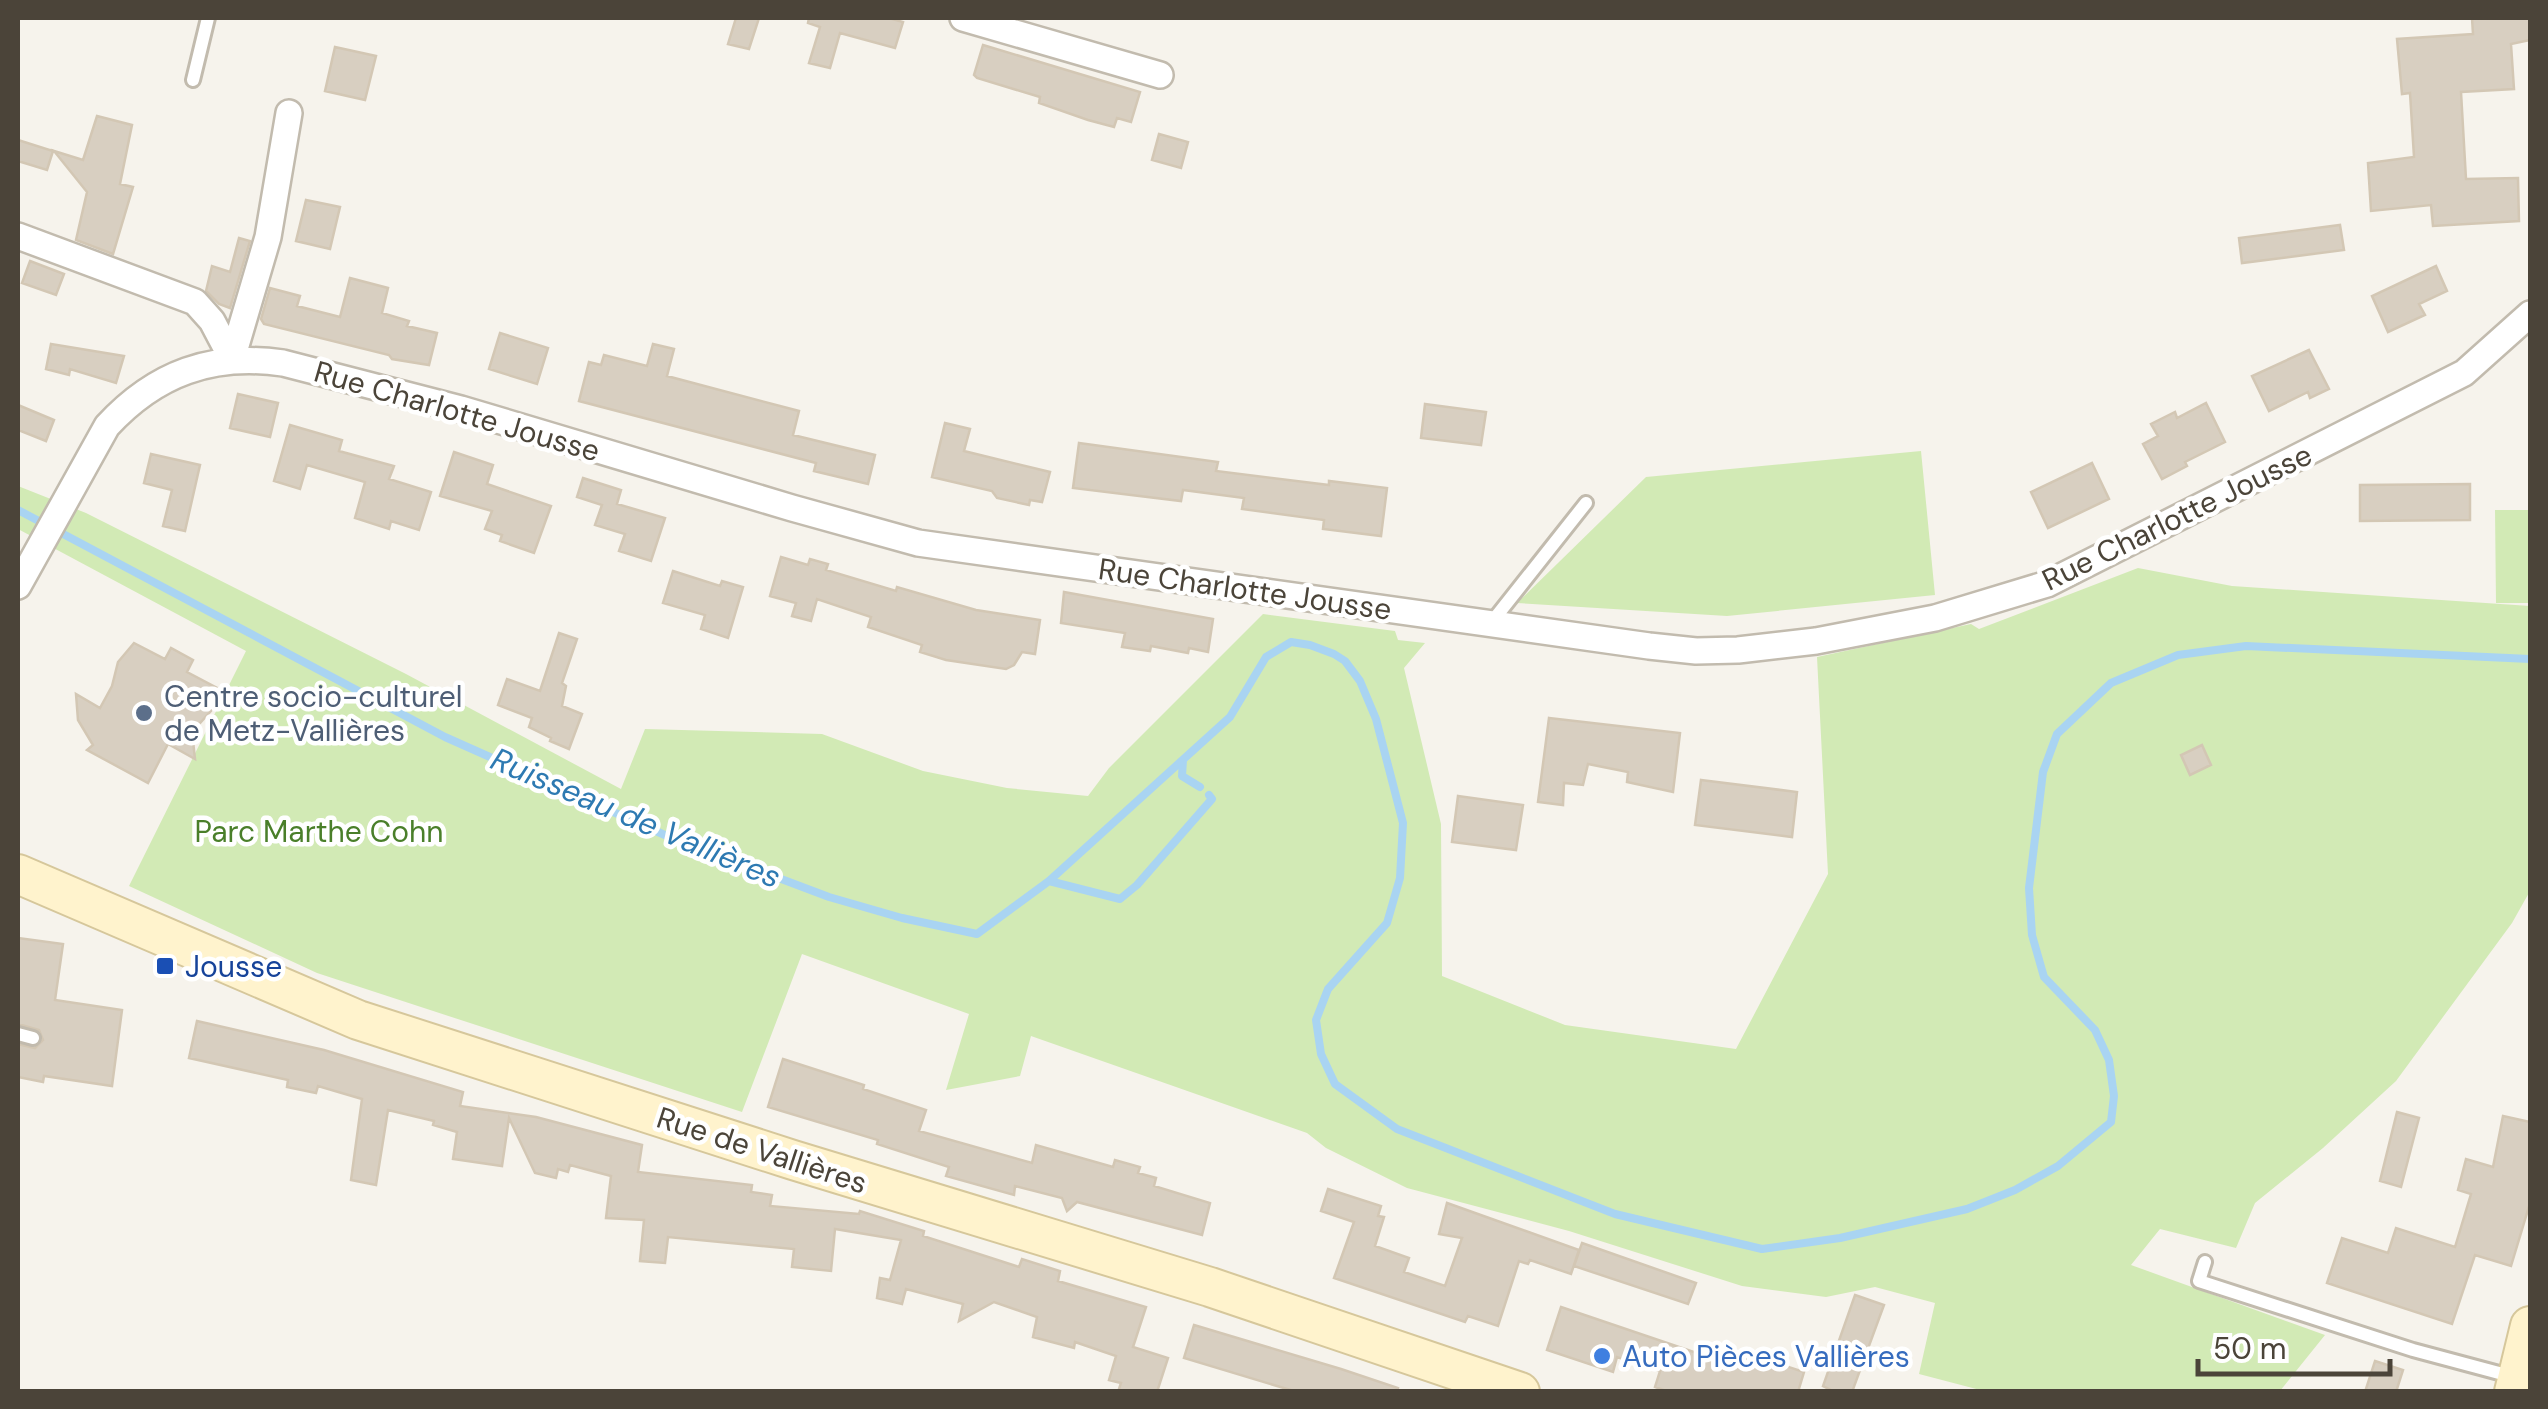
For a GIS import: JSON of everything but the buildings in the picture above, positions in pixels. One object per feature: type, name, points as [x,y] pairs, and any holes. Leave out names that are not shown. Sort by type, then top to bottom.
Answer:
[{"type":"main road","name":"Rue de Vallières","points":[[18,874],[358,1020],[777,1155],[1210,1288],[1520,1392]]},
{"type":"main road","points":[[2515,1385],[2530,1326]]},
{"type":"street","points":[[963,18],[1160,76]]},
{"type":"street","points":[[232,359],[268,237],[288,114]]},
{"type":"street","points":[[18,236],[196,302],[212,321],[232,359]]},
{"type":"street","name":"Rue Charlotte Jousse","points":[[18,586],[108,426],[128,404],[153,385],[178,374],[232,359],[283,363],[461,409],[918,542],[1696,651],[1738,650],[1816,641],[1935,618],[2048,584],[2464,373],[2530,314]]},
{"type":"lane","points":[[193,80],[208,18]]},
{"type":"lane","points":[[1491,623],[1586,504]]},
{"type":"lane","points":[[18,1034],[33,1038]]},
{"type":"lane","points":[[2205,1262],[2199,1282],[2515,1385]]},
{"type":"green space","points":[[1921,451],[1935,595],[1727,616],[1517,603],[1646,477]]},
{"type":"green space","name":"Parc Marthe Cohn","points":[[18,486],[86,513],[406,674],[621,789],[645,729],[822,734],[923,771],[1007,788],[1088,796],[1109,768],[1263,614],[1395,631],[1398,640],[1425,643],[1404,668],[1441,824],[1442,976],[1565,1025],[1736,1049],[1828,874],[1817,657],[1971,624],[1979,629],[2138,568],[2232,586],[2530,606],[2530,891],[2512,923],[2396,1081],[2255,1203],[2236,1248],[2160,1229],[2131,1265],[2325,1335],[2280,1391],[1984,1391],[1919,1374],[1935,1303],[1875,1287],[1826,1297],[1742,1286],[1569,1231],[1407,1188],[1326,1148],[1307,1133],[1031,1036],[1020,1076],[946,1090],[969,1014],[802,954],[742,1112],[317,973],[129,886],[246,651],[18,529]]},
{"type":"green space","points":[[2495,510],[2530,510],[2530,603],[2496,603]]},
{"type":"waterway","name":"Ruisseau de Vallières","points":[[18,510],[445,737],[667,836],[829,897],[977,934],[1049,881],[1230,717],[1266,657],[1291,642],[1334,654],[1345,661],[1360,681],[1376,719],[1403,823],[1400,878],[1387,923],[1328,989],[1316,1020],[1321,1054],[1335,1084],[1397,1129],[1615,1214],[1762,1249],[1840,1238],[1967,1209],[2015,1190],[2058,1166],[2111,1122],[2114,1096],[2109,1060],[2095,1030],[2044,977],[2032,935],[2029,888],[2043,772],[2057,734],[2111,683],[2178,655],[2246,646],[2530,659]]},
{"type":"waterway","name":"Ruisseau de Vallières","points":[[1183,760],[1182,776],[1200,787]]},
{"type":"waterway","name":"Ruisseau de Vallières","points":[[1049,881],[1120,899],[1137,885],[1212,799],[1209,795]]},
{"type":"place","name":"Centre socio-culturel de Metz-Vallières","points":[[144,713]]},
{"type":"place","name":"Jousse","points":[[165,966]]},
{"type":"place","name":"Auto Pièces Vallières","points":[[1602,1356]]}]
